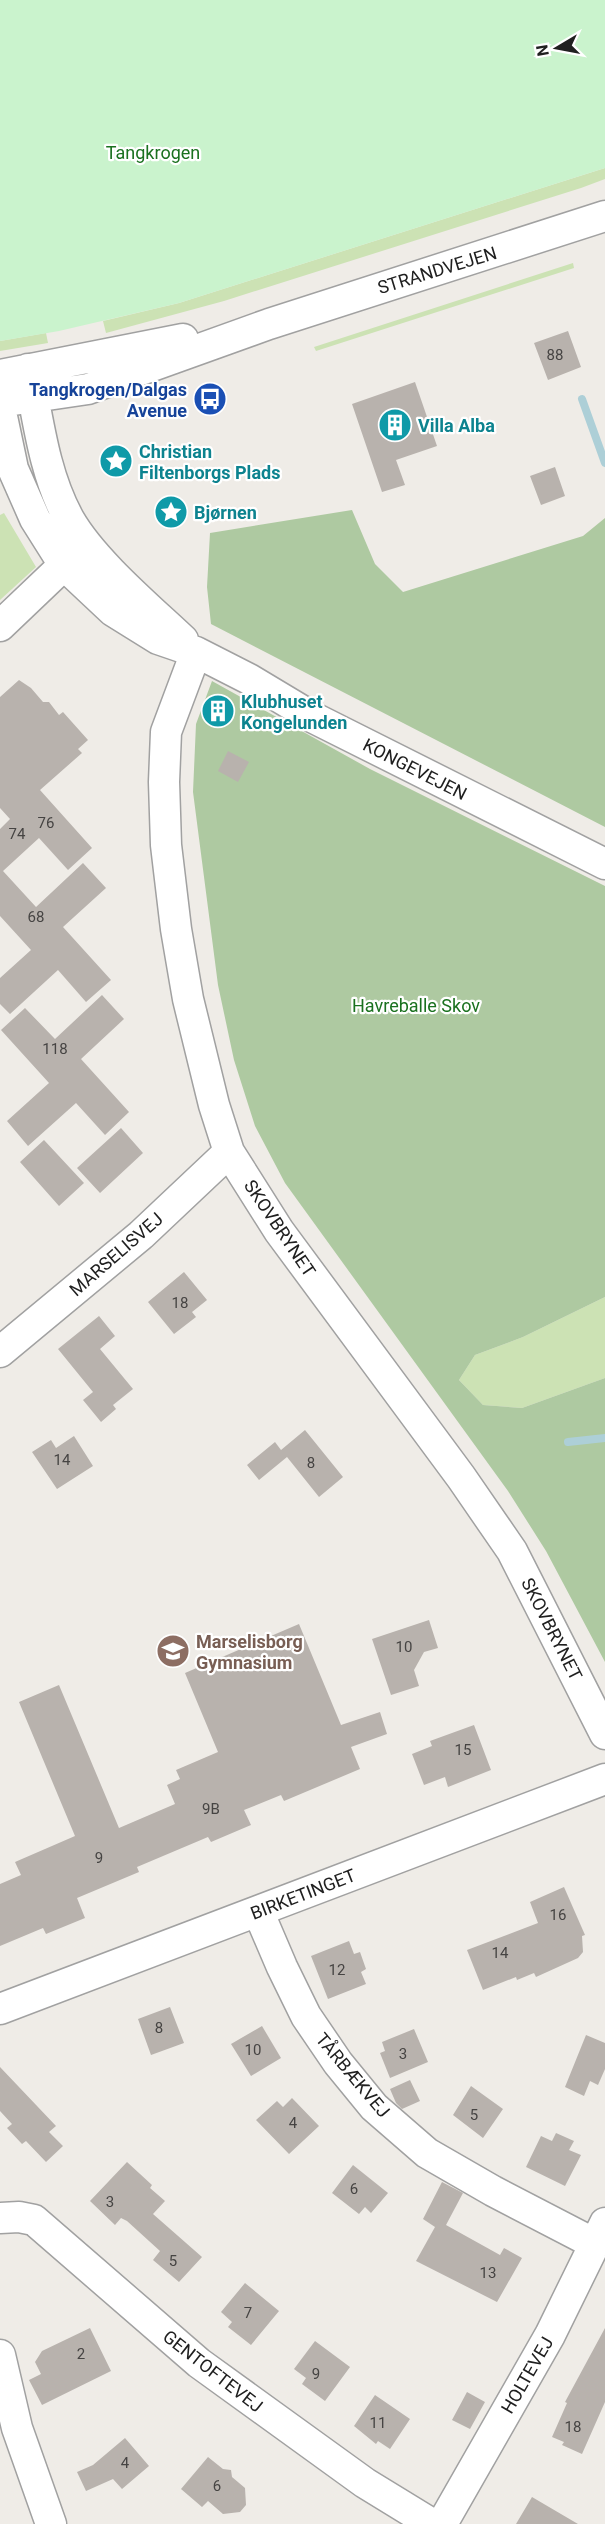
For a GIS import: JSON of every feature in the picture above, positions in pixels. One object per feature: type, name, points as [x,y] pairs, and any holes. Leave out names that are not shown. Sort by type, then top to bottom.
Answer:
[{"type":"street","name":"STRANDVEJEN","points":[[0,402],[88,389],[268,324],[605,216]]},
{"type":"street","name":"STRANDVEJEN","points":[[14,372],[268,324]]},
{"type":"street","points":[[14,372],[34,398],[49,472],[71,522],[115,575],[196,652]]},
{"type":"street","points":[[0,407],[6,478],[31,511],[64,565],[113,611],[158,639],[196,652]]},
{"type":"street","points":[[0,626],[64,565],[72,550],[71,522]]},
{"type":"street","name":"KONGEVEJEN","points":[[196,652],[249,679],[314,718],[605,864]]},
{"type":"street","name":"SKOVBRYNET","points":[[196,652],[166,732],[164,782],[166,845],[176,929],[188,999],[214,1105],[229,1152],[279,1231],[461,1477],[512,1551],[605,1734]]},
{"type":"street","name":"MARSELISVEJ","points":[[0,1352],[141,1234],[229,1152]]},
{"type":"street","name":"BIRKETINGET","points":[[0,2009],[605,1779]]},
{"type":"street","name":"TÅRBÆKVEJ","points":[[258,1911],[306,2016],[338,2063],[374,2107],[427,2153],[493,2191],[600,2233]]},
{"type":"street","name":"GENTOFTEVEJ","points":[[0,2218],[19,2217],[34,2220],[200,2363],[365,2483],[432,2524]]},
{"type":"street","name":"HOLTEVEJ","points":[[442,2524],[550,2335],[600,2233]]},
{"type":"street","points":[[0,2355],[18,2428],[51,2524]]},
{"type":"green space","name":"Tangkrogen","points":[[0,0],[605,0],[605,168],[179,303],[59,331],[0,341]]},
{"type":"green space","points":[[605,168],[605,179],[581,188],[224,301],[106,333],[103,321],[179,303]]},
{"type":"green space","points":[[573,263],[574,268],[316,351],[314,347]]},
{"type":"green space","points":[[46,333],[48,343],[0,351],[0,341]]},
{"type":"green space","points":[[352,510],[375,564],[403,592],[583,536],[605,518],[605,827],[211,624],[207,587],[210,533]]},
{"type":"green space","points":[[4,513],[36,567],[0,600],[0,515]]},
{"type":"green space","name":"Havreballe Skov","points":[[212,681],[370,769],[605,886],[605,1297],[523,1337],[475,1355],[459,1380],[483,1405],[522,1408],[605,1378],[605,1662],[546,1551],[508,1491],[285,1183],[255,1126],[234,1060],[218,985],[193,792],[196,724]]},
{"type":"green space","points":[[605,1297],[605,1378],[522,1408],[483,1405],[459,1380],[475,1355],[523,1337]]},
{"type":"building","points":[[568,331],[581,367],[548,380],[534,343]]},
{"type":"building","name":"Villa Alba","points":[[415,382],[437,446],[396,460],[405,485],[382,492],[352,404]]},
{"type":"building","points":[[555,467],[565,496],[541,505],[530,476]]},
{"type":"building","points":[[19,680],[31,688],[43,702],[49,702],[59,715],[63,712],[88,740],[78,749],[82,753],[40,790],[92,848],[68,870],[39,838],[3,871],[36,907],[83,863],[106,888],[63,927],[111,980],[86,1002],[58,970],[10,1014],[0,1004],[0,978],[31,950],[0,916],[0,829],[10,819],[0,808],[0,697]]},
{"type":"building","points":[[228,751],[249,762],[238,782],[218,771]]},
{"type":"building","points":[[102,995],[124,1019],[81,1059],[129,1112],[105,1135],[76,1103],[28,1146],[7,1121],[49,1083],[1,1030],[25,1008],[55,1039]]},
{"type":"building","points":[[121,1128],[143,1153],[100,1193],[77,1168]]},
{"type":"building","points":[[44,1140],[84,1183],[59,1206],[20,1162]]},
{"type":"building","points":[[184,1272],[207,1300],[192,1312],[196,1317],[174,1334],[148,1302]]},
{"type":"building","points":[[99,1316],[115,1336],[100,1349],[133,1389],[113,1405],[116,1409],[101,1422],[83,1400],[93,1392],[58,1349]]},
{"type":"building","points":[[305,1430],[343,1477],[319,1497],[287,1457],[259,1480],[247,1465],[275,1442],[281,1450]]},
{"type":"building","points":[[74,1436],[93,1466],[57,1489],[32,1452],[51,1440],[56,1448]]},
{"type":"building","points":[[429,1620],[438,1648],[424,1652],[414,1670],[419,1686],[391,1695],[372,1639]]},
{"type":"building","points":[[299,1624],[341,1725],[380,1712],[387,1734],[351,1747],[360,1769],[284,1801],[281,1795],[244,1810],[251,1825],[211,1842],[208,1837],[137,1867],[139,1872],[77,1898],[85,1918],[46,1934],[43,1928],[0,1946],[0,1884],[21,1875],[15,1862],[75,1836],[19,1702],[59,1685],[119,1828],[175,1804],[167,1785],[180,1779],[176,1770],[218,1752],[185,1673]]},
{"type":"building","points":[[474,1725],[491,1770],[448,1787],[445,1777],[424,1785],[412,1754],[432,1746],[430,1741]]},
{"type":"building","points":[[564,1887],[585,1935],[582,1936],[583,1952],[578,1958],[536,1977],[534,1973],[517,1980],[516,1977],[483,1990],[467,1950],[538,1923],[530,1902]]},
{"type":"building","points":[[349,1941],[354,1954],[360,1952],[366,1969],[361,1972],[366,1984],[328,1999],[311,1956]]},
{"type":"building","points":[[170,2007],[184,2043],[151,2055],[138,2019]]},
{"type":"building","points":[[262,2026],[281,2058],[251,2076],[231,2044]]},
{"type":"building","points":[[414,2029],[428,2062],[390,2078],[380,2053],[385,2051],[382,2042]]},
{"type":"building","points":[[586,2035],[605,2043],[605,2069],[598,2085],[590,2081],[584,2096],[565,2087]]},
{"type":"building","points":[[0,2067],[56,2126],[49,2132],[63,2146],[46,2162],[26,2141],[22,2144],[7,2128],[12,2124],[0,2111]]},
{"type":"building","points":[[410,2080],[420,2101],[402,2109],[396,2103],[390,2089]]},
{"type":"building","points":[[471,2086],[503,2109],[483,2138],[453,2115]]},
{"type":"building","points":[[292,2098],[319,2126],[289,2154],[256,2120],[277,2101],[283,2107]]},
{"type":"building","points":[[556,2133],[574,2141],[569,2150],[581,2155],[565,2186],[526,2167],[541,2136],[552,2141]]},
{"type":"building","points":[[127,2162],[152,2185],[150,2188],[165,2201],[153,2214],[202,2257],[179,2282],[153,2260],[160,2251],[127,2221],[121,2218],[115,2225],[90,2201]]},
{"type":"building","points":[[353,2165],[388,2193],[371,2213],[365,2207],[359,2214],[332,2193]]},
{"type":"building","points":[[442,2182],[463,2193],[446,2225],[500,2255],[504,2248],[522,2258],[497,2302],[416,2261],[435,2227],[423,2219]]},
{"type":"building","points":[[245,2283],[279,2311],[251,2345],[228,2327],[232,2322],[221,2312]]},
{"type":"building","points":[[90,2328],[111,2371],[42,2405],[29,2380],[41,2374],[35,2362],[42,2351]]},
{"type":"building","points":[[605,2328],[605,2402],[582,2454],[562,2445],[564,2442],[552,2437],[567,2403],[565,2402]]},
{"type":"building","points":[[315,2341],[350,2367],[325,2401],[302,2384],[306,2378],[294,2369]]},
{"type":"building","points":[[467,2392],[485,2402],[470,2429],[452,2420]]},
{"type":"building","points":[[375,2395],[410,2419],[390,2449],[378,2441],[376,2444],[354,2426]]},
{"type":"building","points":[[125,2438],[149,2466],[122,2489],[113,2479],[86,2491],[77,2472],[93,2465]]},
{"type":"building","points":[[208,2457],[223,2469],[231,2470],[232,2477],[245,2488],[246,2505],[240,2512],[223,2514],[208,2501],[202,2507],[181,2489]]},
{"type":"building","points":[[532,2497],[578,2524],[516,2524]]},
{"type":"waterway","points":[[582,399],[605,463]]},
{"type":"waterway","points":[[568,1442],[605,1438]]},
{"type":"place","name":"Tangkrogen/Dalgas Avenue","points":[[210,399]]},
{"type":"place","name":"Villa Alba","points":[[395,425]]},
{"type":"place","name":"Christian Filtenborgs Plads","points":[[116,461]]},
{"type":"place","name":"Bjørnen","points":[[171,512]]},
{"type":"place","name":"Klubhuset Kongelunden","points":[[218,711]]},
{"type":"place","name":"Marselisborg Gymnasium","points":[[173,1651]]}]
